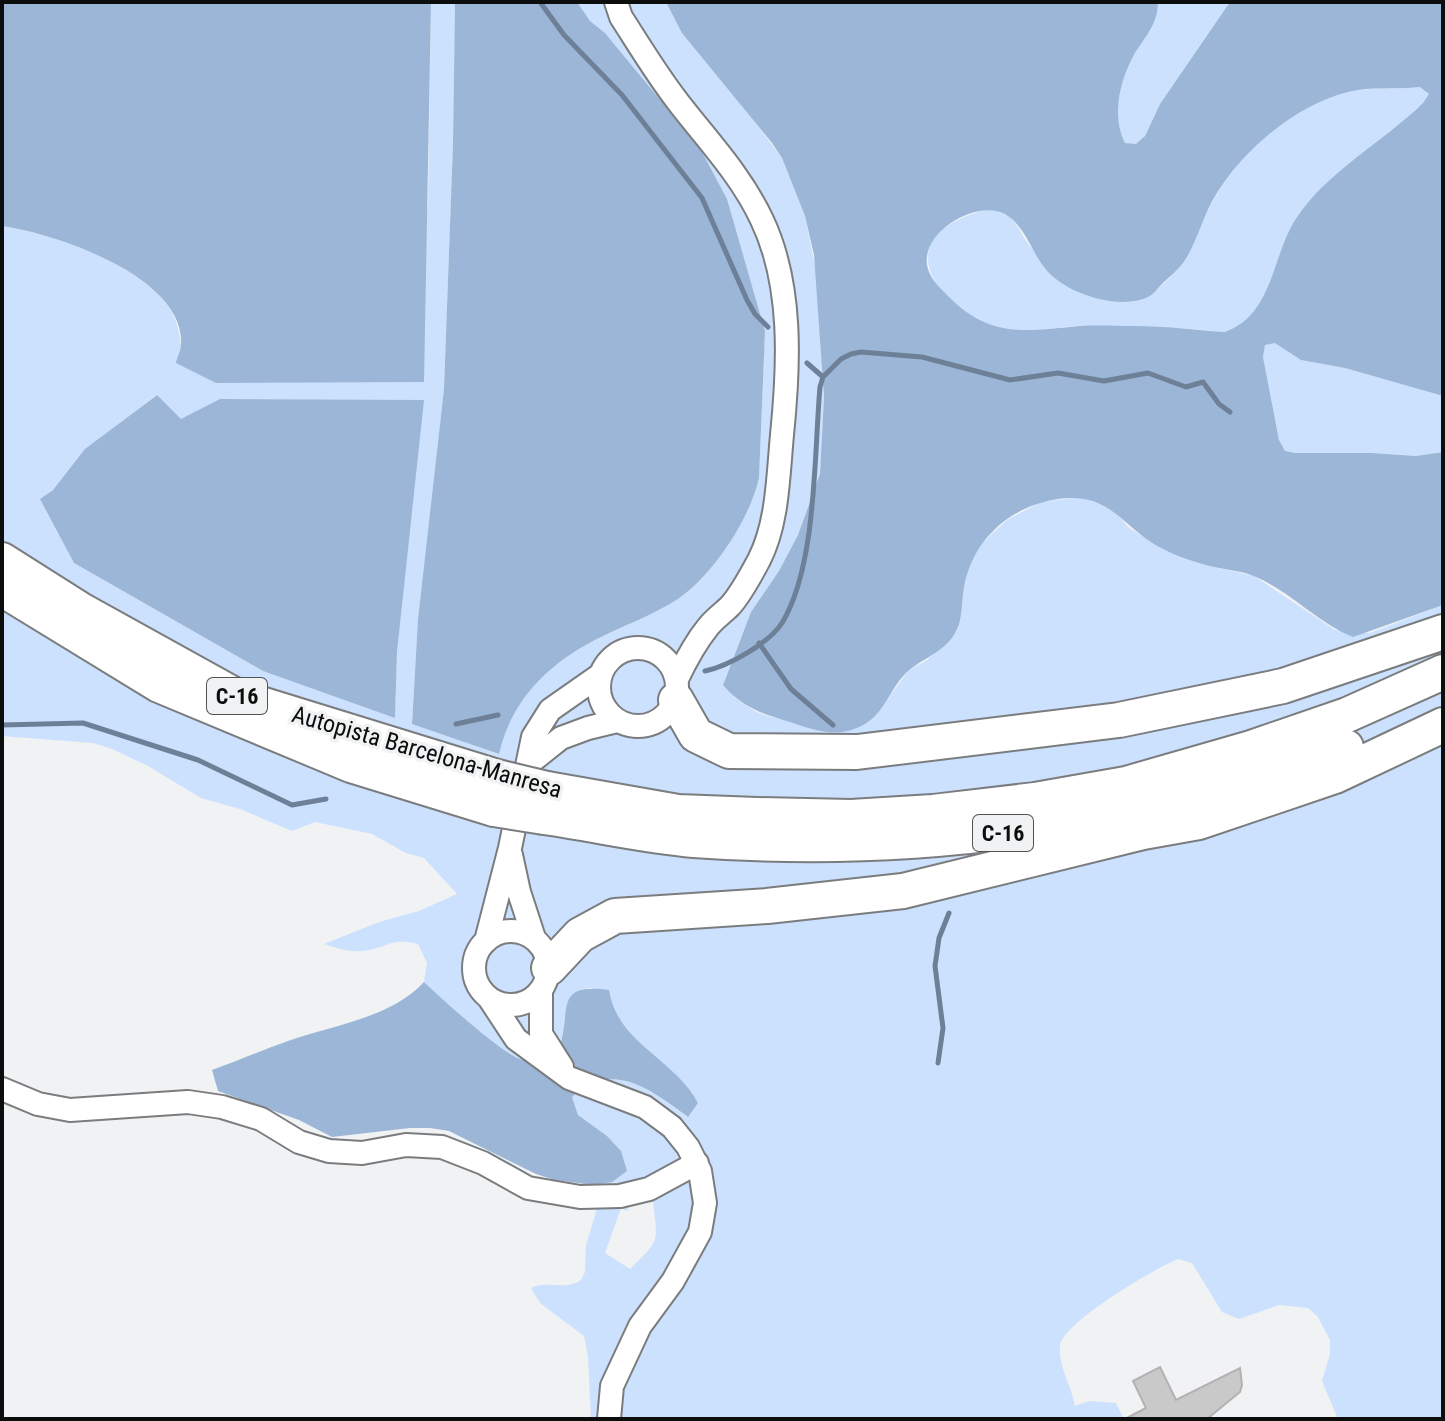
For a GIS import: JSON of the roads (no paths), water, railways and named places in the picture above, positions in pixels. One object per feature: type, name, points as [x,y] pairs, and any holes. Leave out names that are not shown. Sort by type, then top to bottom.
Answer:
[{"type":"highway","name":"Autopista Barcelona-Manresa","points":[[2,560],[81,610],[238,697],[522,791],[693,840],[847,845],[978,836],[1092,819],[1188,797],[1333,753],[1443,702]]},
{"type":"highway","name":"Autopista Barcelona-Manresa","points":[[2,589],[159,685],[351,765],[678,812],[892,815],[1035,800],[1126,784],[1251,748],[1347,715],[1443,672]]},
{"type":"highway","points":[[676,689],[696,735],[729,751],[857,752],[1119,720],[1283,686],[1443,632]]},
{"type":"highway","points":[[541,966],[580,935],[615,916],[767,906],[903,891],[1143,832],[1199,822],[1335,776],[1443,725]]},
{"type":"street","points":[[609,1419],[612,1386],[640,1326],[673,1281],[700,1232],[705,1203],[697,1163],[672,1127],[645,1107],[569,1078],[516,1039],[478,985],[474,970],[477,954],[486,941],[510,848],[533,737],[550,710],[600,675],[608,662],[620,652],[677,642],[710,624],[733,604],[760,558],[774,510],[785,401],[786,344],[782,290],[776,259],[763,222],[718,149],[678,102],[621,17],[616,2]]},
{"type":"street","points":[[600,675],[601,701],[617,721],[634,727],[652,725],[667,715],[690,652],[710,624]]},
{"type":"street","points":[[649,649],[667,660],[676,689]]},
{"type":"street","points":[[522,791],[561,738],[617,721]]},
{"type":"street","points":[[510,848],[519,892],[541,966],[541,1034],[569,1078]]},
{"type":"street","points":[[486,941],[497,934],[522,932],[541,966],[530,1001],[516,1006],[489,998]]},
{"type":"street","points":[[2,1089],[38,1104],[70,1110],[188,1102],[222,1107],[261,1119],[299,1142],[329,1151],[362,1153],[406,1145],[442,1147],[483,1163],[528,1188],[580,1197],[620,1196],[649,1189],[697,1163]]},
{"type":"waterway","points":[[540,2],[564,35],[622,95],[702,198],[747,300],[768,327]]},
{"type":"waterway","points":[[705,671],[758,646],[782,623],[802,571],[808,541],[820,387],[823,377],[841,359],[851,354],[861,352],[922,357],[1010,380],[1058,373],[1104,381],[1148,373],[1186,387],[1203,382],[1219,404],[1230,412]]},
{"type":"waterway","points":[[807,363],[823,377]]},
{"type":"waterway","points":[[759,643],[791,689],[833,725]]},
{"type":"waterway","points":[[456,724],[498,715]]},
{"type":"waterway","points":[[2,725],[83,723],[198,760],[292,805],[326,799]]},
{"type":"waterway","points":[[938,1063],[943,1028],[935,966],[939,938],[949,913]]}]
